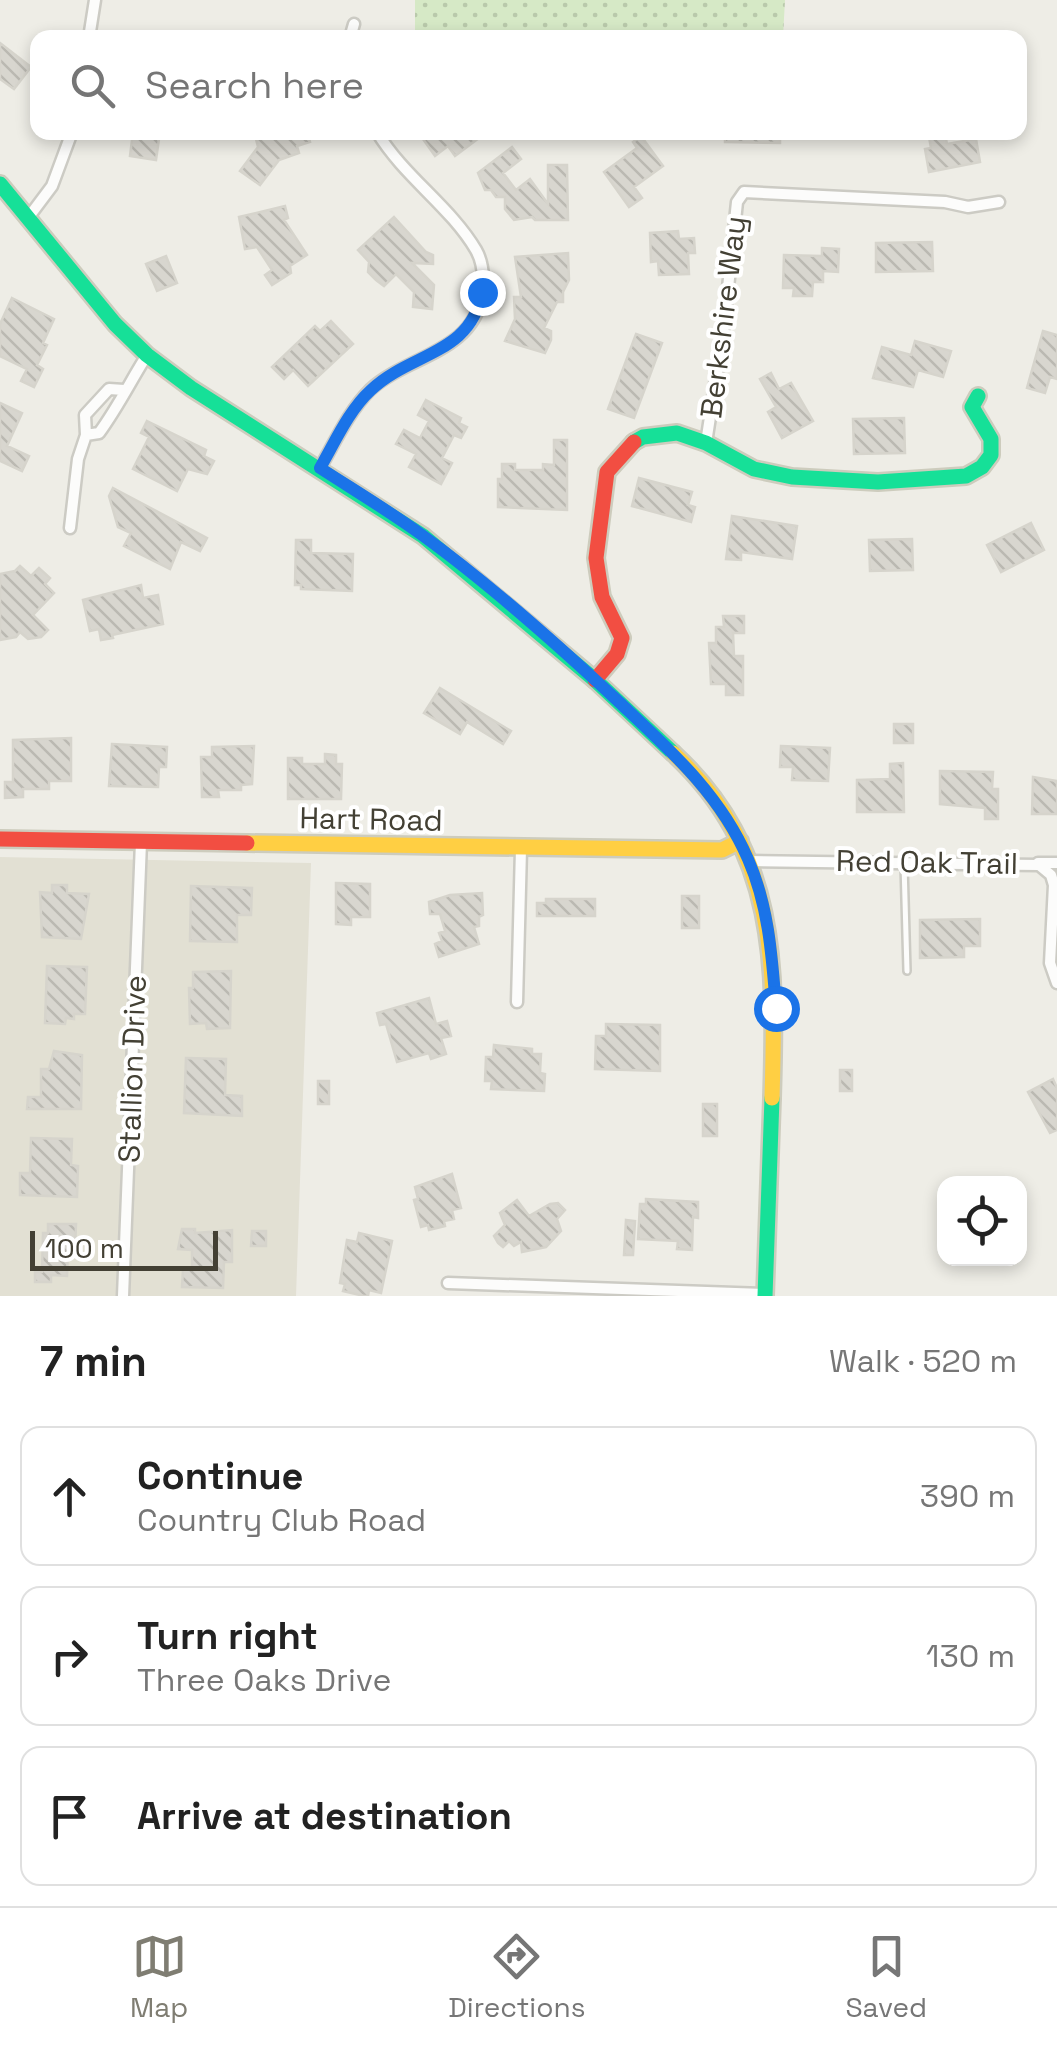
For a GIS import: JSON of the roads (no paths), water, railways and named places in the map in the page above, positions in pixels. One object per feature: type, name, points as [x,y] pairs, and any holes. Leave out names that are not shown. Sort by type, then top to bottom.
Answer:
[{"type":"main road","points":[[0,184],[116,324],[147,354],[191,388],[423,536],[595,680],[692,770],[720,808],[749,861],[772,949],[776,1008],[766,1295]]},
{"type":"main road","points":[[595,680],[617,654],[622,638],[596,576],[603,487],[616,458],[643,437],[677,433],[754,469],[792,477],[878,482],[966,476],[982,467],[991,455],[991,439],[972,407],[978,396]]},
{"type":"main road","name":"Hart Road","points":[[0,840],[722,850],[740,841]]},
{"type":"street","points":[[91,30],[95,0]]},
{"type":"street","points":[[352,30],[354,24]]},
{"type":"street","points":[[28,218],[52,186],[69,140]]},
{"type":"street","points":[[320,468],[366,394],[396,370],[462,336],[474,320],[482,292],[483,272],[474,248],[382,140]]},
{"type":"street","name":"Berkshire Way","points":[[706,444],[738,202],[744,192],[968,206],[999,202]]},
{"type":"street","points":[[86,435],[99,433],[123,401],[124,390],[147,354]]},
{"type":"street","points":[[70,528],[78,459],[86,435],[85,415],[108,389],[124,390]]},
{"type":"street","name":"Stallion Drive","points":[[123,1296],[141,842]]},
{"type":"street","points":[[517,1002],[521,849]]},
{"type":"street","name":"Red Oak Trail","points":[[749,861],[1027,862],[1044,867],[1053,880],[1050,958],[1057,983]]},
{"type":"street","points":[[1027,862],[1057,863]]},
{"type":"street","points":[[448,1283],[766,1295]]},
{"type":"lane","points":[[904,862],[906,970]]}]
